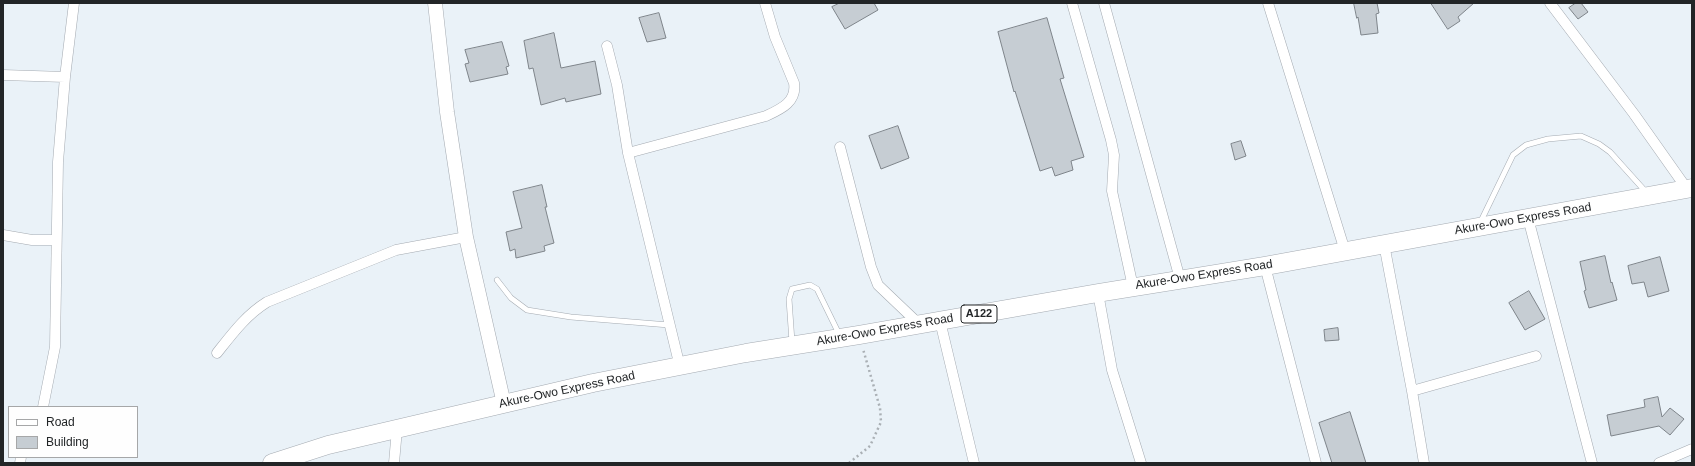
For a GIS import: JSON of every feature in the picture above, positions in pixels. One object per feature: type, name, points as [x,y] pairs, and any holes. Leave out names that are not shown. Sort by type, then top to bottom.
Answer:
[{"type":"highway","name":"Akure-Owo Express Road","points":[[272,463],[328,445],[593,383],[746,353],[920,325],[1180,279],[1265,266],[1689,189]]},
{"type":"street","points":[[43,406],[55,347],[58,162],[65,77],[74,3]]},
{"type":"street","points":[[435,3],[447,112],[466,237],[504,404]]},
{"type":"street","points":[[628,153],[766,116],[782,109],[790,102],[795,90],[794,83],[775,37],[765,3]]},
{"type":"street","points":[[1072,3],[1114,155],[1112,191],[1133,287]]},
{"type":"street","points":[[1104,3],[1180,279]]},
{"type":"street","points":[[1268,3],[1345,251]]},
{"type":"street","points":[[1550,3],[1689,189]]},
{"type":"street","points":[[607,46],[617,85],[628,153],[680,367]]},
{"type":"street","points":[[3,75],[65,77]]},
{"type":"street","points":[[840,147],[871,267],[878,285],[920,325]]},
{"type":"street","points":[[1528,218],[1592,463]]},
{"type":"street","points":[[3,235],[32,240],[56,240]]},
{"type":"street","points":[[217,353],[236,328],[257,308],[267,302],[396,250],[466,237]]},
{"type":"street","points":[[1384,244],[1424,463]]},
{"type":"street","points":[[1265,266],[1316,463]]},
{"type":"street","points":[[1098,293],[1112,370],[1141,463]]},
{"type":"street","points":[[940,321],[974,463]]},
{"type":"street","points":[[1412,391],[1536,356]]},
{"type":"street","points":[[394,463],[397,429]]},
{"type":"street","points":[[1660,463],[1692,449]]},
{"type":"lane","points":[[1478,227],[1514,155],[1526,146],[1548,139],[1581,136],[1599,144],[1610,152],[1649,196]]},
{"type":"lane","points":[[497,280],[512,298],[527,310],[571,317],[669,325]]},
{"type":"lane","points":[[792,346],[789,299],[792,289],[810,285],[817,289],[841,338]]},
{"type":"path","points":[[849,463],[870,446],[881,422],[880,408],[859,335]]},
{"type":"building","points":[[840,3],[874,3],[878,10],[845,29],[832,7]]},
{"type":"building","points":[[1354,3],[1377,3],[1379,13],[1376,14],[1378,33],[1361,35]]},
{"type":"building","points":[[1431,3],[1474,3],[1458,17],[1460,21],[1448,29]]},
{"type":"building","points":[[1576,3],[1581,3],[1588,12],[1578,19],[1569,8]]},
{"type":"building","points":[[659,13],[666,38],[647,42],[639,18]]},
{"type":"building","points":[[1047,18],[1064,78],[1060,79],[1084,157],[1071,161],[1073,170],[1055,176],[1052,167],[1040,171],[1015,91],[1014,92],[998,32]]},
{"type":"building","points":[[554,33],[561,68],[595,61],[601,94],[566,102],[565,98],[541,105],[533,68],[529,69],[524,41]]},
{"type":"building","points":[[502,42],[509,66],[506,67],[508,74],[470,82],[465,64],[469,63],[465,50]]},
{"type":"building","points":[[898,126],[909,158],[881,169],[869,136]]},
{"type":"building","points":[[1241,141],[1246,156],[1235,160],[1231,144]]},
{"type":"building","points":[[542,185],[547,207],[545,207],[554,243],[544,246],[545,251],[516,258],[515,249],[510,251],[506,232],[522,228],[513,192]]},
{"type":"building","points":[[1605,256],[1611,283],[1612,282],[1617,300],[1589,308],[1584,291],[1586,290],[1580,262]]},
{"type":"building","points":[[1660,257],[1669,291],[1648,297],[1644,282],[1632,284],[1628,266]]},
{"type":"building","points":[[1529,291],[1545,319],[1525,330],[1509,303]]},
{"type":"building","points":[[1338,328],[1339,340],[1325,341],[1324,330]]},
{"type":"building","points":[[1658,397],[1662,417],[1670,408],[1684,419],[1670,435],[1659,426],[1611,436],[1607,415],[1645,407],[1644,400]]},
{"type":"building","points":[[1350,412],[1366,463],[1332,463],[1319,423]]}]
